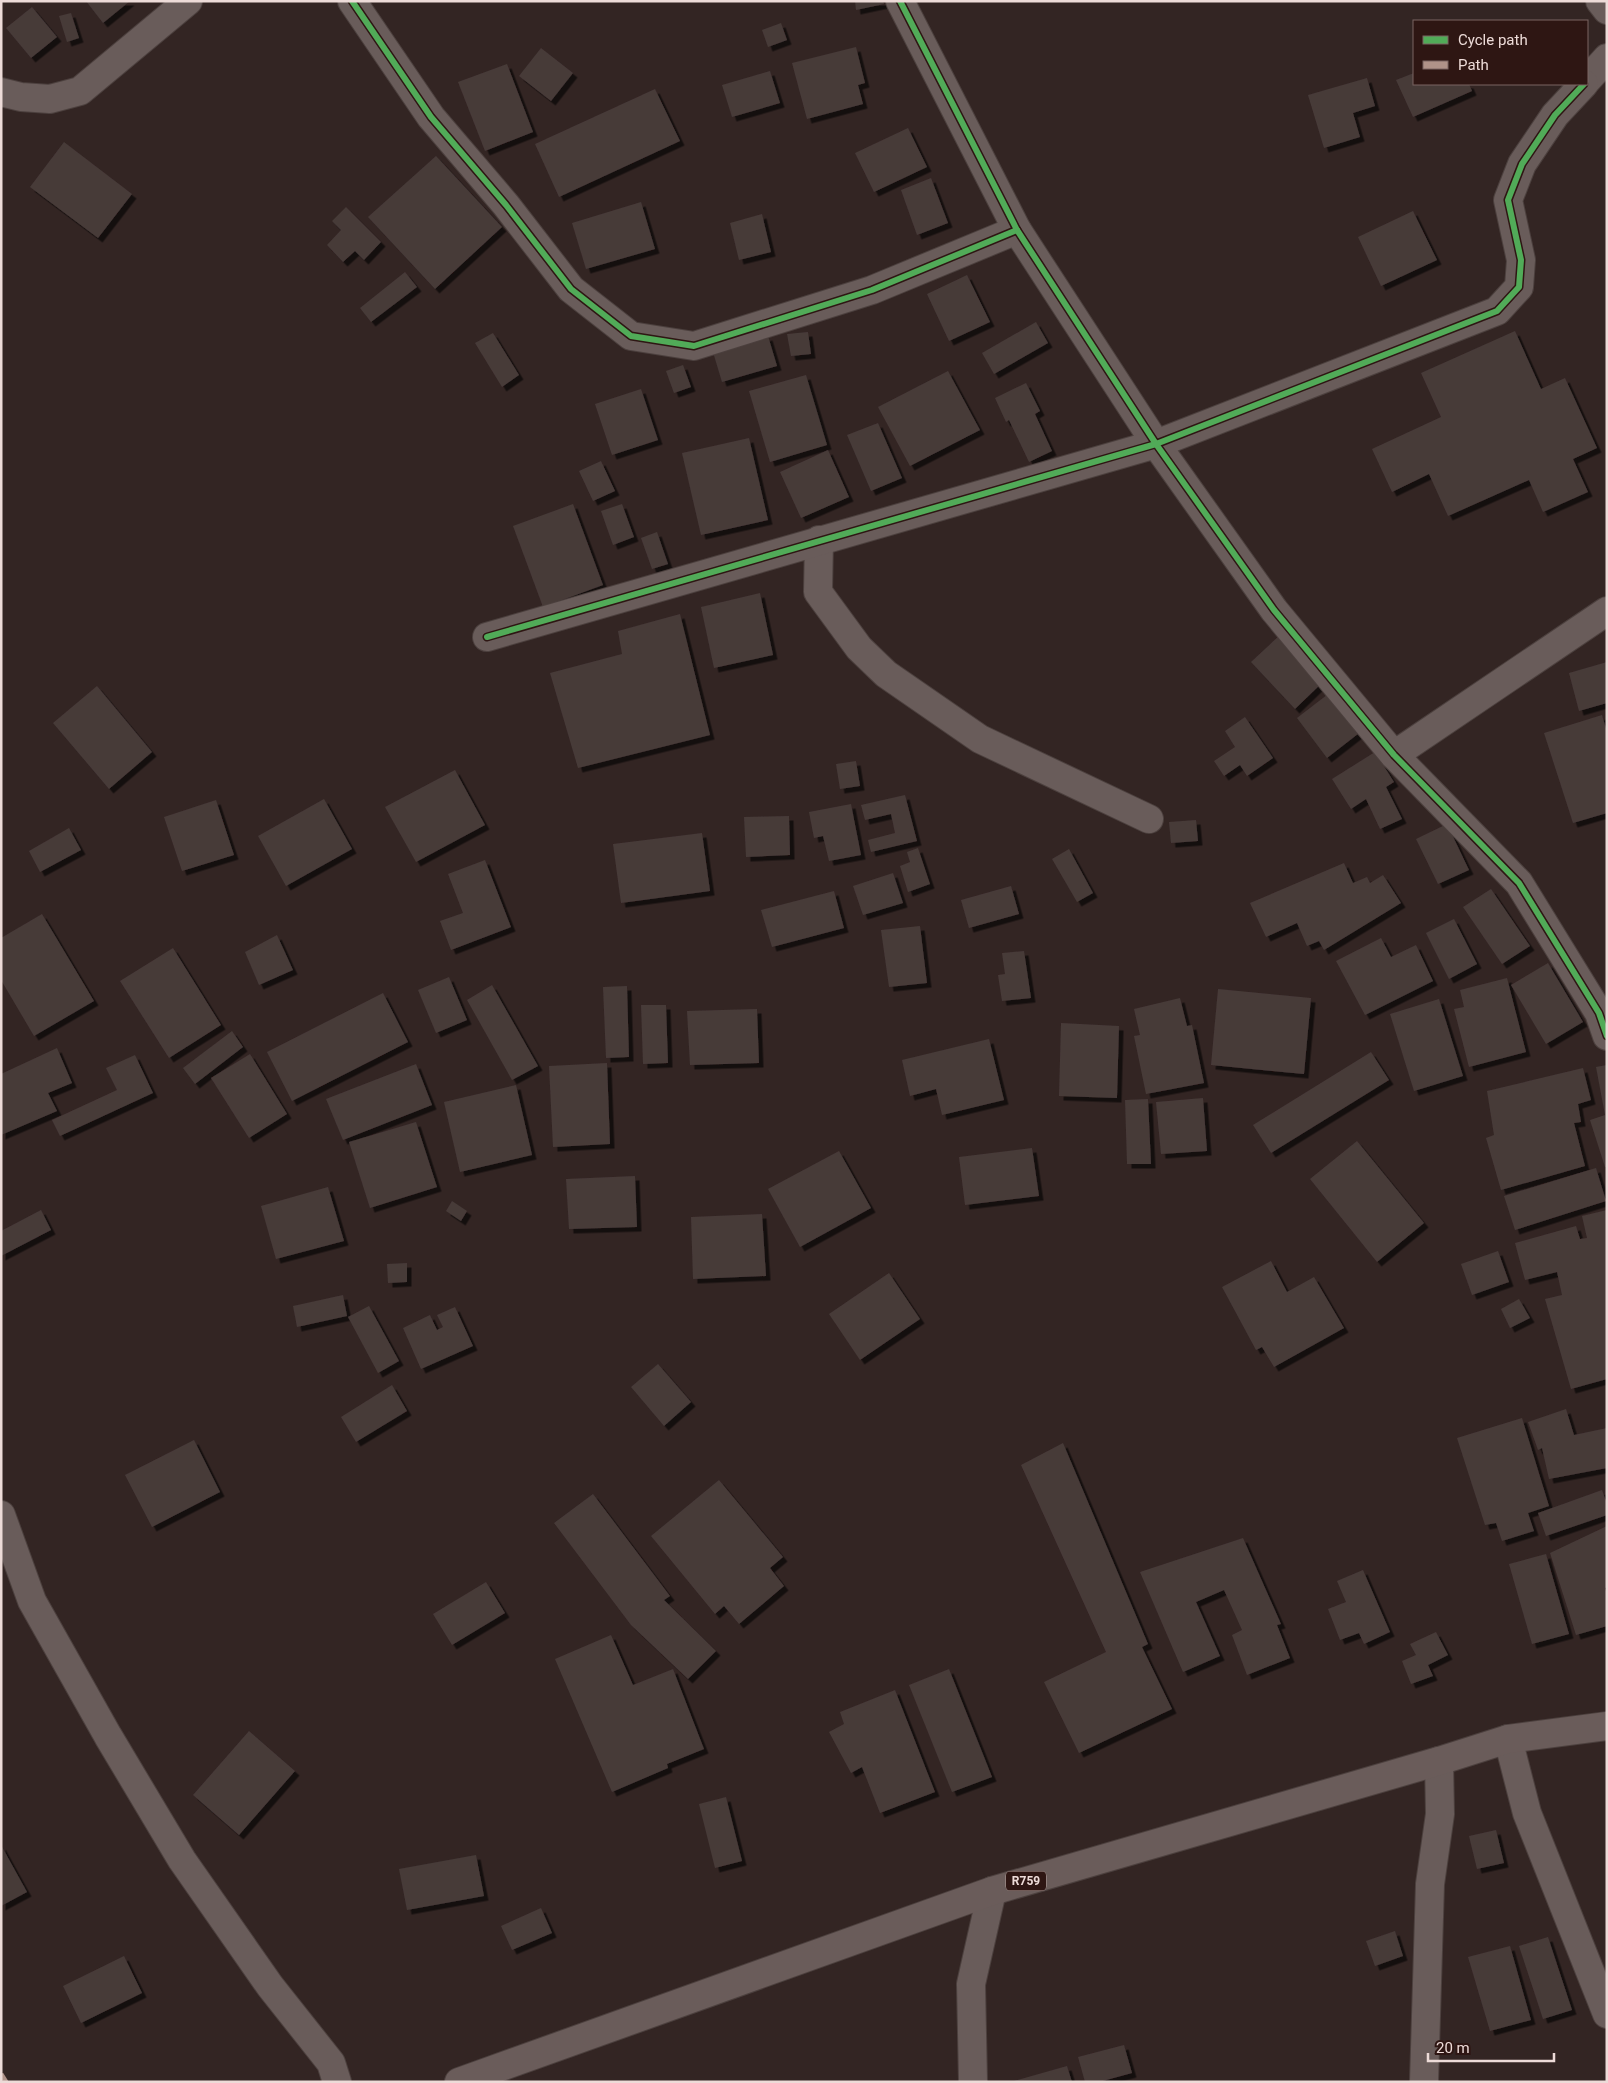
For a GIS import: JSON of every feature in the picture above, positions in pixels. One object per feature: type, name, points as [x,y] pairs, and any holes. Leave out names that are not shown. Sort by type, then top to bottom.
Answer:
[{"type":"main road","name":"R759","points":[[460,2082],[992,1891],[1439,1761],[1508,1739],[1607,1726]]},
{"type":"street","points":[[1,92],[21,97],[50,99],[80,91],[188,1]]},
{"type":"street","points":[[352,1],[431,117],[506,204],[571,289],[630,336],[694,346],[872,290],[1017,230]]},
{"type":"street","points":[[900,1],[1017,230],[1156,444],[1274,610],[1394,755],[1519,883],[1599,1013],[1607,1036]]},
{"type":"street","points":[[1600,1],[1607,10]]},
{"type":"street","points":[[1588,79],[1607,58]]},
{"type":"street","points":[[487,637],[1156,444],[1497,311],[1518,287],[1521,260],[1508,200],[1522,164],[1555,115],[1583,85]]},
{"type":"street","points":[[819,540],[818,592],[859,648],[886,674],[980,739],[1149,819]]},
{"type":"street","points":[[1394,755],[1607,611]]},
{"type":"street","points":[[1,1515],[32,1601],[108,1736],[182,1860],[270,1986],[331,2063],[337,2082]]},
{"type":"street","points":[[1508,1739],[1527,1813],[1607,2014]]},
{"type":"street","points":[[1424,2082],[1430,1884],[1440,1814],[1439,1761]]},
{"type":"street","points":[[974,2082],[971,1984],[992,1891]]},
{"type":"building","points":[[86,1],[130,1],[103,23]]},
{"type":"building","points":[[855,1],[883,1],[884,4],[856,10]]},
{"type":"building","points":[[32,7],[57,37],[31,58],[6,28]]},
{"type":"building","points":[[71,13],[79,38],[67,42],[59,16]]},
{"type":"building","points":[[781,23],[787,40],[768,47],[762,30]]},
{"type":"building","points":[[856,47],[865,83],[858,85],[863,104],[807,119],[792,63]]},
{"type":"building","points":[[541,48],[573,73],[551,101],[519,76]]},
{"type":"building","points":[[507,64],[533,132],[485,151],[458,82]]},
{"type":"building","points":[[770,71],[780,103],[732,117],[722,85]]},
{"type":"building","points":[[1413,73],[1413,85],[1469,85],[1472,91],[1413,117],[1396,80]]},
{"type":"building","points":[[1367,78],[1375,106],[1353,113],[1360,137],[1324,148],[1308,95]]},
{"type":"building","points":[[655,89],[680,141],[559,197],[535,144]]},
{"type":"building","points":[[908,128],[927,167],[874,192],[855,153]]},
{"type":"building","points":[[64,142],[132,194],[98,238],[30,187]]},
{"type":"building","points":[[436,156],[502,227],[435,289],[368,217]]},
{"type":"building","points":[[931,178],[948,223],[917,235],[901,190]]},
{"type":"building","points":[[641,202],[655,249],[586,269],[572,223]]},
{"type":"building","points":[[346,207],[381,242],[364,260],[355,251],[343,262],[327,245],[341,230],[332,221]]},
{"type":"building","points":[[1413,211],[1437,260],[1381,286],[1358,237]]},
{"type":"building","points":[[762,214],[771,252],[739,260],[730,223]]},
{"type":"building","points":[[405,272],[417,287],[371,322],[360,308]]},
{"type":"building","points":[[967,275],[990,322],[949,341],[927,294]]},
{"type":"building","points":[[1036,322],[1048,343],[994,374],[982,353]]},
{"type":"building","points":[[1515,331],[1541,389],[1565,378],[1597,448],[1573,459],[1588,492],[1543,512],[1529,480],[1448,516],[1429,474],[1392,492],[1372,449],[1441,417],[1421,373]]},
{"type":"building","points":[[808,332],[811,354],[791,356],[787,334]]},
{"type":"building","points":[[493,333],[519,375],[502,387],[475,343]]},
{"type":"building","points":[[768,336],[777,366],[722,382],[713,352]]},
{"type":"building","points":[[683,365],[691,387],[674,393],[666,371]]},
{"type":"building","points":[[948,371],[980,430],[910,466],[878,407]]},
{"type":"building","points":[[806,375],[827,445],[770,462],[749,391]]},
{"type":"building","points":[[1026,383],[1040,411],[1035,414],[1052,451],[1029,462],[1009,420],[1006,422],[995,398]]},
{"type":"building","points":[[641,389],[658,440],[612,455],[595,404]]},
{"type":"building","points":[[878,423],[902,478],[871,491],[847,435]]},
{"type":"building","points":[[749,438],[768,520],[701,535],[682,453]]},
{"type":"building","points":[[828,450],[849,497],[801,518],[780,472]]},
{"type":"building","points":[[601,461],[615,491],[593,501],[579,471]]},
{"type":"building","points":[[573,504],[603,585],[543,607],[513,526]]},
{"type":"building","points":[[622,504],[634,537],[613,545],[601,511]]},
{"type":"building","points":[[657,532],[668,564],[652,569],[641,538]]},
{"type":"building","points":[[760,593],[773,655],[714,668],[701,607]]},
{"type":"building","points":[[680,614],[710,735],[578,768],[550,673],[622,654],[618,631]]},
{"type":"building","points":[[1281,634],[1325,680],[1295,709],[1251,662]]},
{"type":"building","points":[[1607,662],[1607,703],[1579,711],[1569,673]]},
{"type":"building","points":[[97,686],[152,752],[109,789],[53,723]]},
{"type":"building","points":[[1332,691],[1363,730],[1327,758],[1297,718]]},
{"type":"building","points":[[1602,715],[1607,732],[1607,813],[1573,823],[1544,733]]},
{"type":"building","points":[[1245,717],[1273,758],[1247,776],[1240,765],[1224,776],[1214,761],[1235,747],[1225,731]]},
{"type":"building","points":[[1375,752],[1394,782],[1386,787],[1402,819],[1380,829],[1366,799],[1351,809],[1332,779]]},
{"type":"building","points":[[856,761],[860,786],[840,789],[836,764]]},
{"type":"building","points":[[455,770],[485,825],[416,862],[385,807]]},
{"type":"building","points":[[905,795],[917,841],[871,852],[868,840],[895,833],[891,814],[865,820],[861,805]]},
{"type":"building","points":[[324,799],[352,849],[286,886],[258,836]]},
{"type":"building","points":[[216,800],[234,855],[182,871],[164,817]]},
{"type":"building","points":[[851,804],[861,855],[829,861],[823,836],[814,838],[809,812]]},
{"type":"building","points":[[789,816],[790,855],[746,857],[744,817]]},
{"type":"building","points":[[1196,820],[1198,841],[1171,843],[1169,822]]},
{"type":"building","points":[[1447,824],[1469,870],[1438,884],[1416,839]]},
{"type":"building","points":[[69,828],[81,850],[40,872],[29,851]]},
{"type":"building","points":[[702,833],[710,891],[621,903],[613,844]]},
{"type":"building","points":[[918,848],[930,884],[908,892],[900,866],[910,862],[907,852]]},
{"type":"building","points":[[1069,849],[1093,893],[1077,902],[1052,859]]},
{"type":"building","points":[[485,860],[511,927],[451,950],[440,921],[463,913],[448,874]]},
{"type":"building","points":[[1344,863],[1353,883],[1367,877],[1370,883],[1383,875],[1401,903],[1324,950],[1319,941],[1307,946],[1297,923],[1266,937],[1250,903]]},
{"type":"building","points":[[893,873],[903,903],[863,915],[853,886]]},
{"type":"building","points":[[1011,886],[1019,914],[969,928],[961,900]]},
{"type":"building","points":[[1491,889],[1530,946],[1502,964],[1463,907]]},
{"type":"building","points":[[834,891],[844,928],[772,947],[761,910]]},
{"type":"building","points":[[42,914],[94,1001],[34,1036],[1,980],[1,938]]},
{"type":"building","points":[[1454,919],[1477,964],[1449,979],[1426,933]]},
{"type":"building","points":[[920,926],[927,983],[889,987],[881,930]]},
{"type":"building","points":[[277,935],[293,970],[259,985],[245,952]]},
{"type":"building","points":[[1381,938],[1391,957],[1416,945],[1433,981],[1365,1015],[1336,961]]},
{"type":"building","points":[[173,948],[221,1025],[169,1058],[120,981]]},
{"type":"building","points":[[1024,951],[1031,998],[1002,1001],[998,975],[1005,974],[1002,953]]},
{"type":"building","points":[[1548,963],[1583,1022],[1546,1044],[1511,985]]},
{"type":"building","points":[[449,977],[467,1020],[436,1033],[418,990]]},
{"type":"building","points":[[1507,978],[1526,1052],[1469,1067],[1454,1009],[1464,1007],[1460,990]]},
{"type":"building","points":[[492,985],[538,1066],[512,1080],[467,1000]]},
{"type":"building","points":[[627,986],[629,1057],[606,1058],[603,987]]},
{"type":"building","points":[[1218,989],[1311,998],[1304,1074],[1211,1065]]},
{"type":"building","points":[[383,993],[408,1042],[292,1101],[267,1052]]},
{"type":"building","points":[[1180,998],[1187,1026],[1192,1025],[1204,1083],[1146,1094],[1134,1036],[1140,1035],[1134,1009]]},
{"type":"building","points":[[1439,999],[1463,1076],[1414,1091],[1390,1014]]},
{"type":"building","points":[[641,1005],[666,1005],[668,1063],[643,1064]]},
{"type":"building","points":[[757,1009],[759,1063],[690,1065],[687,1011]]},
{"type":"building","points":[[1061,1023],[1119,1026],[1117,1098],[1059,1096]]},
{"type":"building","points":[[232,1031],[243,1047],[195,1084],[183,1068]]},
{"type":"building","points":[[989,1039],[1004,1100],[942,1115],[936,1089],[910,1096],[902,1060]]},
{"type":"building","points":[[57,1048],[72,1083],[48,1093],[57,1111],[1,1135],[1,1074]]},
{"type":"building","points":[[1371,1052],[1389,1080],[1271,1153],[1253,1125]]},
{"type":"building","points":[[250,1054],[287,1114],[249,1138],[211,1078]]},
{"type":"building","points":[[135,1055],[153,1093],[60,1136],[52,1120],[117,1090],[106,1068]]},
{"type":"building","points":[[607,1063],[610,1144],[553,1147],[549,1066]]},
{"type":"building","points":[[416,1064],[432,1105],[343,1140],[326,1099]]},
{"type":"building","points":[[1607,1065],[1607,1167],[1605,1167],[1590,1120],[1605,1115],[1596,1067]]},
{"type":"building","points":[[1583,1068],[1591,1100],[1578,1104],[1581,1122],[1574,1123],[1585,1166],[1501,1190],[1486,1138],[1494,1135],[1487,1091]]},
{"type":"building","points":[[516,1085],[532,1155],[460,1172],[444,1102]]},
{"type":"building","points":[[1203,1098],[1207,1151],[1161,1154],[1156,1102]]},
{"type":"building","points":[[1148,1099],[1151,1164],[1127,1164],[1125,1100]]},
{"type":"building","points":[[416,1122],[437,1187],[370,1208],[349,1142]]},
{"type":"building","points":[[1357,1141],[1424,1223],[1377,1262],[1310,1179]]},
{"type":"building","points":[[1032,1148],[1039,1196],[965,1205],[959,1157]]},
{"type":"building","points":[[839,1151],[871,1208],[800,1247],[768,1189]]},
{"type":"building","points":[[1596,1168],[1606,1201],[1515,1230],[1504,1196]]},
{"type":"building","points":[[635,1176],[637,1227],[569,1229],[566,1179]]},
{"type":"building","points":[[328,1187],[344,1241],[276,1259],[261,1206]]},
{"type":"building","points":[[452,1201],[467,1211],[461,1221],[446,1211]]},
{"type":"building","points":[[41,1210],[51,1230],[1,1256],[1,1231]]},
{"type":"building","points":[[1607,1210],[1607,1379],[1571,1389],[1545,1299],[1562,1295],[1557,1272],[1525,1280],[1515,1243],[1576,1226],[1580,1239],[1587,1238],[1582,1216]]},
{"type":"building","points":[[762,1214],[766,1276],[693,1279],[691,1217]]},
{"type":"building","points":[[1498,1251],[1509,1282],[1472,1295],[1461,1264]]},
{"type":"building","points":[[1271,1261],[1287,1292],[1314,1277],[1344,1328],[1274,1367],[1262,1347],[1256,1350],[1222,1287]]},
{"type":"building","points":[[407,1263],[407,1282],[388,1283],[387,1264]]},
{"type":"building","points":[[889,1273],[920,1319],[860,1360],[829,1314]]},
{"type":"building","points":[[343,1295],[347,1316],[297,1327],[293,1306]]},
{"type":"building","points":[[1519,1299],[1530,1318],[1510,1328],[1501,1309]]},
{"type":"building","points":[[369,1306],[399,1361],[378,1373],[348,1317]]},
{"type":"building","points":[[455,1307],[473,1346],[421,1369],[403,1328],[430,1315],[437,1330],[443,1327],[437,1315]]},
{"type":"building","points":[[658,1364],[691,1402],[664,1426],[631,1387]]},
{"type":"building","points":[[392,1385],[407,1411],[356,1442],[341,1417]]},
{"type":"building","points":[[1566,1409],[1574,1435],[1607,1428],[1607,1468],[1549,1479],[1542,1448],[1538,1450],[1528,1422]]},
{"type":"building","points":[[1522,1418],[1549,1506],[1528,1513],[1534,1531],[1502,1541],[1496,1523],[1485,1525],[1457,1438]]},
{"type":"building","points":[[194,1440],[220,1492],[152,1527],[125,1475]]},
{"type":"building","points":[[1063,1443],[1148,1644],[1142,1647],[1172,1709],[1079,1753],[1044,1682],[1106,1652],[1021,1465]]},
{"type":"building","points":[[719,1480],[783,1557],[770,1568],[784,1586],[739,1624],[724,1606],[715,1614],[651,1536]]},
{"type":"building","points":[[1602,1490],[1607,1504],[1607,1515],[1546,1536],[1538,1513]]},
{"type":"building","points":[[593,1494],[670,1596],[664,1600],[716,1651],[688,1679],[631,1625],[554,1523]]},
{"type":"building","points":[[1607,1526],[1607,1587],[1605,1588],[1607,1595],[1607,1626],[1576,1635],[1550,1553]]},
{"type":"building","points":[[1243,1538],[1281,1624],[1277,1625],[1290,1658],[1247,1675],[1232,1635],[1242,1630],[1224,1590],[1196,1602],[1220,1656],[1183,1672],[1140,1572]]},
{"type":"building","points":[[1546,1554],[1569,1634],[1532,1644],[1509,1564]]},
{"type":"building","points":[[1363,1570],[1390,1632],[1364,1644],[1359,1633],[1340,1640],[1328,1609],[1346,1602],[1337,1581]]},
{"type":"building","points":[[486,1582],[505,1613],[452,1645],[433,1614]]},
{"type":"building","points":[[1436,1632],[1448,1655],[1428,1665],[1433,1676],[1411,1684],[1402,1661],[1416,1655],[1410,1644]]},
{"type":"building","points":[[611,1635],[633,1685],[673,1669],[704,1749],[667,1764],[668,1768],[612,1792],[555,1659]]},
{"type":"building","points":[[949,1669],[992,1777],[952,1792],[909,1685]]},
{"type":"building","points":[[895,1690],[935,1792],[880,1813],[862,1767],[851,1773],[829,1732],[844,1724],[840,1712]]},
{"type":"building","points":[[249,1731],[295,1771],[239,1835],[193,1795]]},
{"type":"building","points":[[726,1797],[742,1861],[715,1868],[699,1804]]},
{"type":"building","points":[[1496,1830],[1504,1863],[1477,1869],[1469,1836]]},
{"type":"building","points":[[1,1845],[27,1892],[1,1906]]},
{"type":"building","points":[[476,1855],[484,1896],[407,1910],[399,1869]]},
{"type":"building","points":[[541,1908],[552,1933],[512,1950],[501,1926]]},
{"type":"building","points":[[1395,1931],[1403,1956],[1375,1966],[1366,1941]]},
{"type":"building","points":[[1548,1937],[1572,2010],[1543,2019],[1519,1946]]},
{"type":"building","points":[[1510,1946],[1531,2020],[1490,2031],[1468,1957]]},
{"type":"building","points":[[124,1956],[142,1993],[81,2023],[63,1986]]},
{"type":"building","points":[[1124,2045],[1132,2073],[1099,2082],[1085,2082],[1078,2057]]},
{"type":"building","points":[[1067,2066],[1072,2082],[1014,2082],[1014,2081]]},
{"type":"marked path","points":[[1,2074],[6,2082]]},
{"type":"cycle path","points":[[352,1],[431,117],[506,205],[571,289],[631,336],[694,346],[872,290],[1017,230]]},
{"type":"cycle path","points":[[900,1],[1017,230],[1156,444],[1274,610],[1394,755],[1519,883],[1599,1013],[1607,1036]]},
{"type":"cycle path","points":[[487,637],[1156,444],[1497,311],[1519,287],[1521,260],[1508,200],[1522,164],[1555,115],[1583,85]]}]
